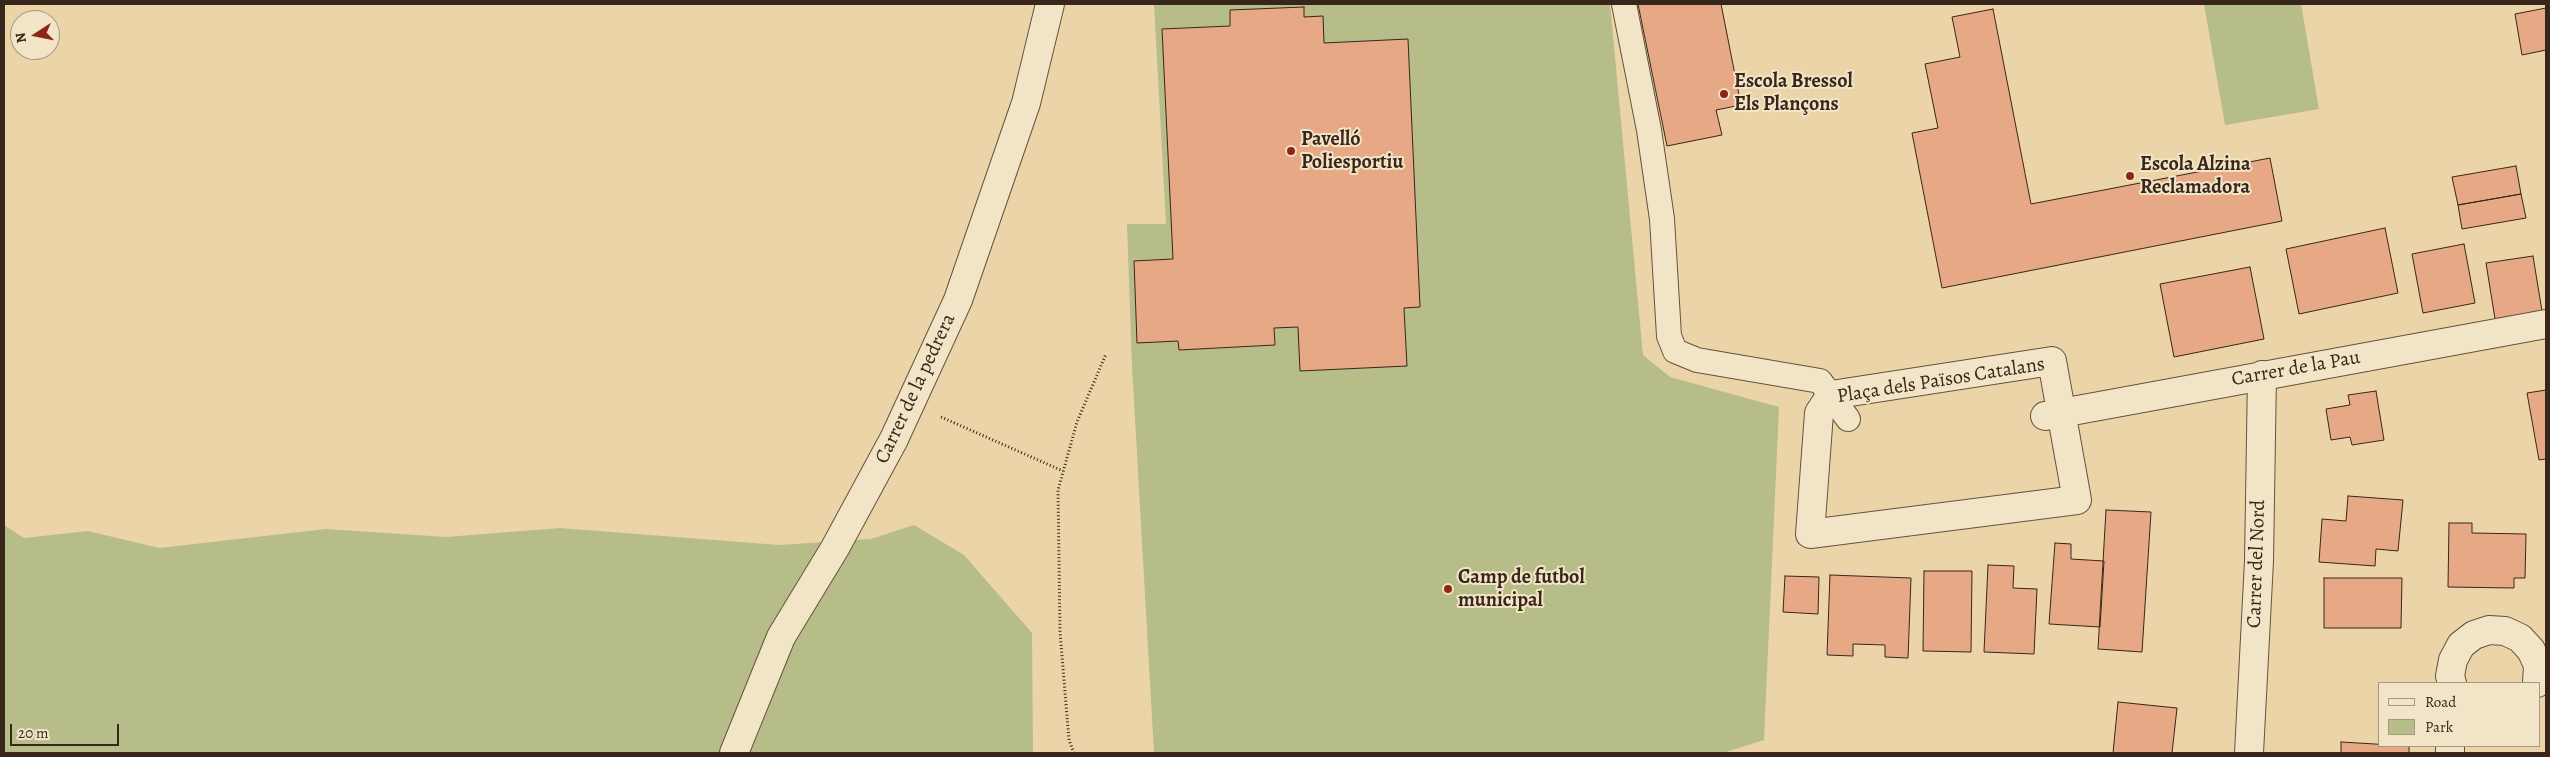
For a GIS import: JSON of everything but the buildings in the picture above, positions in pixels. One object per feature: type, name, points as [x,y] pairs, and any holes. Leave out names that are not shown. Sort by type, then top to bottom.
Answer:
[{"type":"street","name":"Carrer de la pedrera","points":[[734,753],[781,637],[835,548],[894,439],[958,300],[1026,103],[1050,4]]},
{"type":"street","points":[[1624,4],[1650,130],[1662,218],[1669,336],[1675,351],[1697,360],[1820,381],[1848,419]]},
{"type":"street","name":"Carrer de la Pau","points":[[2045,416],[2546,324]]},
{"type":"street","name":"Plaça dels Països Catalans","points":[[2052,361],[2077,500],[1810,534],[1819,413],[1830,395],[2052,361]]},
{"type":"street","name":"Carrer del Nord","points":[[2249,753],[2259,561],[2262,375]]},
{"type":"street","points":[[2452,682],[2450,676],[2453,660],[2461,645],[2474,635],[2489,630],[2506,632],[2520,638],[2531,650],[2538,665],[2537,682]]},
{"type":"path","points":[[1074,753],[1069,740],[1060,632],[1058,490],[1077,422],[1106,354]]},
{"type":"path","points":[[911,404],[1063,471]]},
{"type":"green space","points":[[1154,4],[1610,4],[1643,355],[1670,377],[1779,407],[1764,740],[1723,753],[1154,753],[1132,366],[1127,224],[1166,224]]},
{"type":"green space","points":[[2204,4],[2301,4],[2319,109],[2225,125]]},
{"type":"green space","points":[[4,525],[24,538],[88,531],[159,548],[326,529],[446,537],[560,528],[779,545],[871,539],[914,525],[964,555],[1032,633],[1033,753],[4,753]]},
{"type":"place","name":"Escola Bressol Els Plançons","points":[[1724,94]]},
{"type":"place","name":"Pavelló Poliesportiu","points":[[1291,151]]},
{"type":"place","name":"Escola Alzina Reclamadora","points":[[2130,176]]},
{"type":"place","name":"Camp de futbol municipal","points":[[1448,589]]}]
